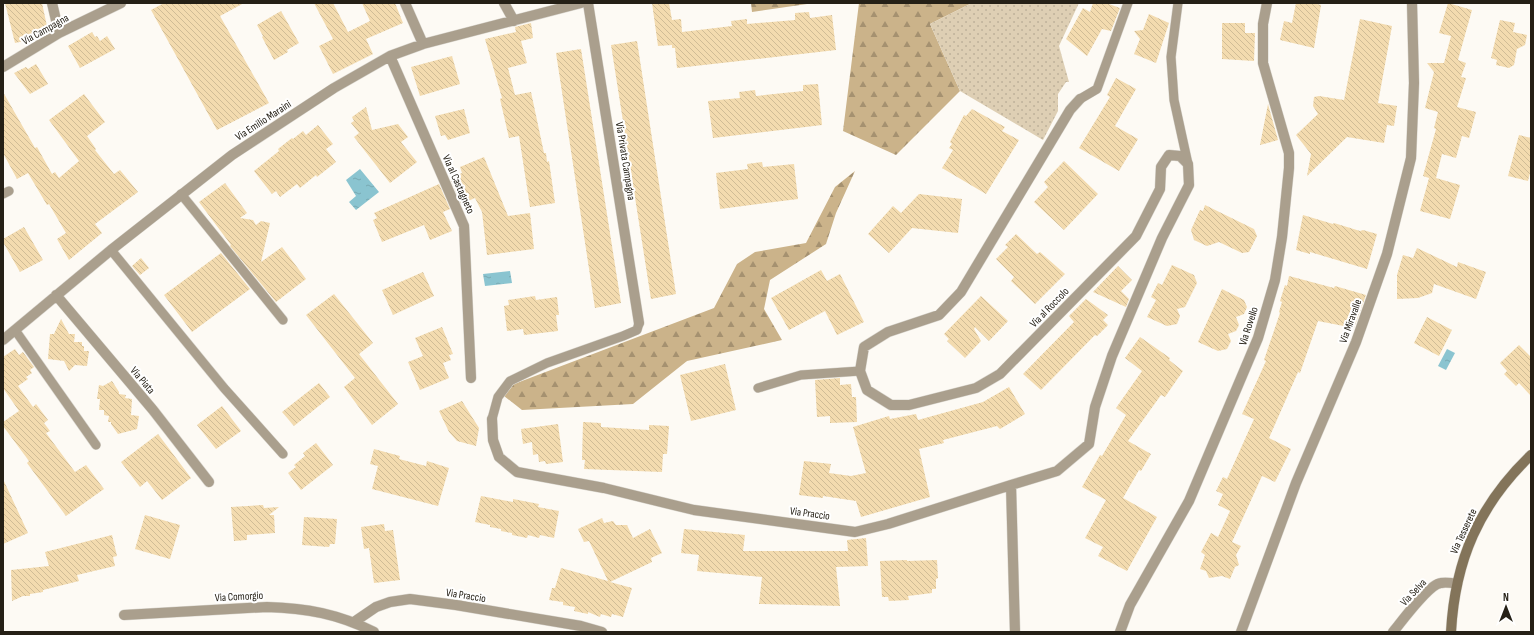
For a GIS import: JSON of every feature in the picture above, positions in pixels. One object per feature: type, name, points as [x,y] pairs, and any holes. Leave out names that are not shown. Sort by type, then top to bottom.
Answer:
[{"type":"main road","name":"Via Tesserete","points":[[1451,632],[1457,584],[1462,561],[1473,535],[1487,510],[1508,480],[1531,455]]},
{"type":"street","points":[[52,3],[59,33]]},
{"type":"street","name":"Via Campagna","points":[[3,67],[59,33],[121,3]]},
{"type":"street","points":[[405,3],[423,44]]},
{"type":"street","points":[[504,3],[514,21]]},
{"type":"street","name":"Via Emilio Maraini","points":[[3,340],[111,250],[232,155],[334,88],[390,56],[423,44],[581,3]]},
{"type":"street","name":"Via Privata Campagna","points":[[588,3],[639,323]]},
{"type":"street","name":"Via Rovello","points":[[1120,632],[1130,605],[1189,501],[1258,338],[1275,280],[1282,237],[1289,168],[1289,153],[1263,63],[1266,3]]},
{"type":"street","name":"Via Miravalle","points":[[1241,632],[1296,483],[1356,342],[1387,254],[1411,158],[1414,83],[1412,3]]},
{"type":"street","name":"Via al Castagneto","points":[[390,56],[464,226],[471,378]]},
{"type":"street","name":"Via al Roccolo","points":[[1080,98],[1070,110],[961,292],[939,315],[888,332],[864,347],[860,371],[867,390],[891,405],[909,405],[976,388],[1000,374],[1136,236],[1160,189],[1161,167],[1168,155],[1180,156],[1188,164]]},
{"type":"street","points":[[1015,632],[1011,485],[1057,471],[1089,444],[1095,407],[1112,356],[1162,238],[1189,185],[1188,164]]},
{"type":"street","name":"Via Piata","points":[[56,295],[153,410],[209,482]]},
{"type":"street","name":"Via Praccio","points":[[492,419],[493,440],[499,457],[517,472],[604,488],[694,510],[855,532],[888,524],[1011,485]]},
{"type":"street","name":"Via Selva","points":[[1393,632],[1427,592],[1435,585],[1441,583],[1457,584]]},
{"type":"street","name":"Via Praccio","points":[[354,622],[376,606],[410,599],[464,606],[582,626],[602,632]]},
{"type":"street","name":"Via Comorgio","points":[[124,615],[267,606],[289,607],[322,613],[354,622]]},
{"type":"street","points":[[354,622],[374,632]]},
{"type":"lane","points":[[1080,98],[1097,89],[1128,3]]},
{"type":"lane","points":[[1178,3],[1171,57],[1174,100],[1188,164]]},
{"type":"lane","points":[[181,194],[283,320]]},
{"type":"lane","points":[[111,250],[224,388],[283,454]]},
{"type":"lane","points":[[492,419],[498,397],[510,381],[547,363],[637,330],[639,323]]},
{"type":"lane","points":[[15,330],[96,445]]},
{"type":"lane","points":[[758,388],[801,375],[860,371]]},
{"type":"green space","points":[[751,3],[814,3],[752,12]]},
{"type":"green space","points":[[859,3],[972,3],[930,24],[960,91],[896,155],[843,131]]},
{"type":"green space","points":[[855,171],[836,213],[826,244],[770,280],[764,309],[782,340],[687,361],[633,404],[522,410],[504,396],[514,384],[714,308],[737,264],[755,252],[806,243],[835,187]]},
{"type":"shaded area","points":[[972,3],[1079,3],[1059,46],[1069,82],[1066,82],[1058,94],[1058,111],[1043,140],[960,91],[930,24]]},
{"type":"water","points":[[360,169],[379,192],[356,210],[349,202],[356,196],[346,180]]},
{"type":"water","points":[[510,271],[512,283],[485,286],[483,274]]},
{"type":"water","points":[[1447,349],[1455,353],[1446,370],[1438,366]]},
{"type":"building","points":[[5,3],[42,3],[48,31],[28,36],[29,40],[15,43]]},
{"type":"building","points":[[164,3],[244,3],[220,16],[269,103],[217,130],[151,10]]},
{"type":"building","points":[[314,3],[333,3],[348,32],[370,21],[362,3],[395,3],[403,23],[366,39],[373,54],[333,74],[319,46],[333,39]]},
{"type":"building","points":[[652,3],[669,3],[672,20],[681,19],[682,32],[732,26],[731,21],[747,19],[747,24],[795,20],[795,13],[809,12],[810,18],[832,15],[836,50],[677,68],[675,48],[672,48],[672,45],[658,46]]},
{"type":"building","points":[[1093,3],[1106,3],[1120,8],[1111,31],[1102,29],[1087,56],[1066,39],[1083,8],[1090,12]]},
{"type":"building","points":[[1296,3],[1313,3],[1321,5],[1314,48],[1280,40],[1284,21],[1292,23]]},
{"type":"building","points":[[1448,3],[1472,10],[1458,60],[1466,63],[1461,77],[1466,78],[1457,107],[1476,112],[1469,138],[1462,136],[1456,158],[1442,154],[1436,178],[1460,185],[1450,219],[1420,211],[1429,178],[1423,176],[1436,129],[1434,128],[1438,112],[1425,108],[1434,72],[1427,63],[1444,63],[1451,36],[1439,33]]},
{"type":"building","points":[[281,11],[299,43],[287,50],[288,52],[274,60],[257,25]]},
{"type":"building","points":[[1149,14],[1169,23],[1156,63],[1134,54],[1140,39],[1134,31],[1143,30]]},
{"type":"building","points":[[1360,19],[1392,26],[1378,103],[1397,106],[1394,126],[1387,125],[1384,143],[1347,137],[1307,176],[1311,154],[1296,135],[1318,114],[1313,106],[1314,97],[1319,96],[1344,100]]},
{"type":"building","points":[[1500,20],[1515,23],[1513,32],[1527,35],[1525,45],[1517,49],[1514,65],[1509,68],[1496,65],[1497,60],[1491,58]]},
{"type":"building","points":[[531,23],[533,38],[521,41],[527,63],[508,68],[515,95],[531,92],[544,153],[546,153],[547,162],[549,161],[555,203],[530,207],[519,136],[509,138],[500,99],[502,98],[485,39],[516,32],[515,27]]},
{"type":"building","points":[[1222,23],[1245,23],[1245,33],[1255,33],[1254,61],[1222,59]]},
{"type":"building","points":[[92,32],[100,41],[107,36],[115,49],[80,68],[68,46]]},
{"type":"building","points":[[637,41],[676,294],[651,299],[611,45]]},
{"type":"building","points":[[581,49],[621,303],[595,308],[556,53]]},
{"type":"building","points":[[452,56],[460,84],[420,96],[411,67]]},
{"type":"building","points":[[36,64],[48,84],[30,94],[14,73],[26,67],[28,69]]},
{"type":"building","points":[[1116,78],[1136,89],[1115,126],[1138,139],[1119,171],[1079,148],[1110,97],[1107,95]]},
{"type":"building","points":[[818,84],[822,125],[713,138],[708,101],[740,98],[739,92],[755,90],[756,96],[803,91],[803,85]]},
{"type":"building","points":[[3,92],[35,148],[37,147],[52,174],[55,172],[59,178],[79,161],[49,120],[84,94],[105,122],[87,136],[96,149],[95,150],[114,174],[120,170],[138,192],[95,224],[102,233],[69,260],[57,239],[66,233],[49,204],[47,205],[28,173],[17,179],[3,153]]},
{"type":"building","points":[[1268,104],[1278,140],[1260,145]]},
{"type":"building","points":[[366,107],[372,130],[398,124],[408,137],[401,142],[417,162],[390,183],[354,137],[359,133],[351,123],[354,121],[352,117]]},
{"type":"building","points":[[464,109],[470,133],[448,140],[445,135],[441,136],[435,116]]},
{"type":"building","points":[[972,109],[1005,127],[1002,131],[1019,140],[986,194],[942,168],[953,150],[949,148],[952,144],[950,142],[964,115],[966,116]]},
{"type":"building","points":[[318,125],[333,144],[326,149],[336,162],[300,188],[297,184],[280,197],[276,191],[272,194],[254,171],[279,151],[278,149],[292,138],[293,139],[303,131],[306,135]]},
{"type":"building","points":[[1519,135],[1531,138],[1531,169],[1528,181],[1508,176]]},
{"type":"building","points":[[484,157],[508,216],[530,213],[534,249],[487,255],[482,212],[475,198],[461,204],[450,178],[462,173],[460,167]]},
{"type":"building","points":[[1064,161],[1098,194],[1064,230],[1034,202],[1048,187],[1044,182]]},
{"type":"building","points":[[762,162],[763,167],[794,164],[798,199],[720,209],[716,173],[748,169],[747,164]]},
{"type":"building","points":[[225,183],[247,213],[240,218],[253,220],[256,225],[261,221],[270,223],[261,262],[282,247],[306,279],[276,302],[230,246],[231,245],[199,202]]},
{"type":"building","points":[[439,184],[450,209],[443,212],[452,231],[430,240],[424,225],[382,242],[373,220],[377,218],[374,213]]},
{"type":"building","points":[[919,194],[962,199],[958,233],[912,228],[889,253],[868,234],[893,206],[901,213]]},
{"type":"building","points":[[1205,205],[1254,229],[1257,236],[1249,252],[1242,253],[1219,242],[1207,246],[1194,240],[1191,230],[1200,210],[1203,211]]},
{"type":"building","points":[[1303,215],[1360,231],[1363,230],[1377,234],[1367,269],[1310,252],[1310,254],[1296,250]]},
{"type":"building","points":[[24,227],[43,260],[20,272],[3,242],[3,239]]},
{"type":"building","points":[[1016,234],[1037,254],[1040,252],[1065,274],[1035,304],[1011,281],[1014,277],[996,259],[1008,247],[1005,245]]},
{"type":"building","points":[[1417,248],[1457,267],[1458,262],[1486,272],[1476,299],[1434,284],[1432,293],[1418,298],[1397,299],[1397,275],[1403,255],[1413,258]]},
{"type":"building","points":[[221,253],[250,289],[192,332],[164,295]]},
{"type":"building","points":[[141,258],[149,268],[140,275],[132,266]]},
{"type":"building","points":[[1172,265],[1194,275],[1197,283],[1185,307],[1177,309],[1180,316],[1177,324],[1167,326],[1147,317],[1156,300],[1151,297],[1158,283],[1162,285]]},
{"type":"building","points":[[1118,266],[1132,280],[1121,291],[1129,299],[1126,307],[1093,292]]},
{"type":"building","points":[[821,270],[827,281],[840,274],[864,322],[837,335],[825,311],[789,330],[771,298]]},
{"type":"building","points":[[423,272],[434,296],[393,315],[382,290]]},
{"type":"building","points":[[1289,276],[1334,288],[1335,286],[1366,295],[1354,328],[1318,321],[1300,373],[1298,372],[1269,438],[1291,449],[1275,482],[1262,476],[1232,542],[1241,546],[1236,555],[1239,565],[1235,567],[1230,579],[1222,576],[1209,578],[1206,571],[1200,569],[1205,555],[1201,552],[1211,533],[1218,537],[1230,511],[1218,505],[1223,494],[1216,491],[1223,477],[1227,479],[1254,419],[1242,414],[1266,361],[1264,360],[1280,313],[1282,302],[1280,301],[1285,285],[1287,286]]},
{"type":"building","points":[[1222,289],[1244,300],[1247,307],[1244,314],[1236,317],[1239,325],[1236,331],[1228,334],[1231,341],[1227,349],[1218,351],[1198,342]]},
{"type":"building","points":[[334,294],[373,343],[359,354],[398,404],[372,425],[344,387],[355,378],[306,315]]},
{"type":"building","points":[[535,296],[536,300],[557,297],[559,315],[556,315],[558,331],[524,335],[523,329],[507,331],[504,306],[509,305],[508,300]]},
{"type":"building","points":[[981,296],[1008,321],[989,341],[975,327],[974,329],[981,341],[965,358],[947,341],[949,339],[944,334]]},
{"type":"building","points":[[1086,299],[1108,315],[1103,320],[1108,325],[1097,336],[1095,335],[1041,390],[1023,374],[1074,322],[1069,316]]},
{"type":"building","points":[[1427,317],[1452,330],[1439,356],[1414,343]]},
{"type":"building","points":[[61,319],[69,334],[75,334],[74,342],[82,342],[84,351],[89,351],[87,366],[75,365],[69,371],[64,361],[48,359],[50,334],[54,334]]},
{"type":"building","points":[[442,327],[453,354],[449,355],[451,360],[443,363],[449,378],[420,390],[408,362],[423,356],[415,338]]},
{"type":"building","points":[[1140,337],[1170,358],[1169,360],[1183,371],[1165,397],[1161,395],[1128,441],[1151,454],[1141,471],[1139,470],[1123,498],[1157,517],[1127,571],[1098,556],[1103,547],[1085,538],[1106,500],[1082,487],[1100,455],[1102,456],[1126,415],[1116,408],[1142,371],[1125,358]]},
{"type":"building","points":[[1519,345],[1531,357],[1531,396],[1519,383],[1516,386],[1504,374],[1507,371],[1500,363]]},
{"type":"building","points":[[15,349],[19,355],[23,352],[34,367],[30,370],[32,373],[26,377],[28,379],[18,386],[33,407],[36,404],[48,420],[44,423],[50,431],[46,433],[75,472],[86,465],[104,489],[66,516],[27,463],[29,461],[3,426],[3,422],[19,411],[3,388],[3,357]]},
{"type":"building","points":[[725,364],[736,410],[691,421],[680,375]]},
{"type":"building","points":[[840,378],[840,385],[851,384],[852,397],[856,397],[857,422],[830,423],[830,416],[817,417],[815,380]]},
{"type":"building","points":[[112,381],[119,394],[126,395],[125,398],[132,399],[131,415],[139,416],[137,429],[118,434],[111,422],[108,422],[109,416],[104,415],[104,410],[99,410],[100,399],[97,399],[99,385],[103,386]]},
{"type":"building","points":[[319,383],[330,397],[294,426],[282,412]]},
{"type":"building","points":[[1009,387],[1025,414],[1000,429],[997,426],[943,440],[944,443],[919,449],[930,497],[861,517],[856,501],[823,496],[823,498],[799,495],[804,461],[831,464],[829,473],[851,476],[866,473],[853,427],[889,416],[890,419],[916,414],[918,420],[983,402]]},
{"type":"building","points":[[462,401],[479,428],[476,446],[457,441],[449,432],[439,411]]},
{"type":"building","points":[[222,406],[241,431],[216,449],[197,425]]},
{"type":"building","points":[[583,422],[601,423],[601,427],[649,430],[649,425],[669,426],[667,454],[663,454],[662,472],[584,469],[585,460],[582,460]]},
{"type":"building","points":[[558,424],[563,462],[546,464],[545,461],[539,462],[538,454],[533,455],[532,442],[523,444],[521,429]]},
{"type":"building","points":[[158,434],[191,478],[162,500],[147,481],[140,487],[121,462]]},
{"type":"building","points":[[316,443],[333,465],[301,490],[288,473],[296,467],[294,465],[305,456],[303,453]]},
{"type":"building","points":[[374,449],[400,456],[399,459],[426,466],[427,461],[449,468],[438,506],[372,489],[378,466],[370,464]]},
{"type":"building","points":[[3,479],[28,533],[3,544]]},
{"type":"building","points":[[481,496],[513,502],[513,499],[539,504],[538,507],[559,511],[554,538],[540,535],[539,538],[528,535],[527,538],[512,535],[512,533],[501,531],[501,529],[490,527],[490,525],[475,522]]},
{"type":"building","points":[[263,505],[264,508],[279,507],[269,515],[274,515],[275,533],[247,535],[247,540],[234,541],[231,507]]},
{"type":"building","points":[[145,515],[180,525],[170,559],[135,549]]},
{"type":"building","points":[[304,517],[337,519],[335,544],[330,544],[329,547],[302,545]]},
{"type":"building","points":[[602,518],[604,523],[613,521],[616,525],[627,525],[633,538],[650,529],[662,553],[651,558],[652,562],[610,582],[632,588],[623,617],[612,614],[611,617],[601,614],[600,617],[588,612],[588,614],[574,611],[575,607],[563,605],[563,602],[549,600],[552,588],[555,588],[561,568],[608,581],[589,541],[584,542],[578,529]]},
{"type":"building","points":[[384,524],[385,531],[393,530],[400,580],[374,583],[369,548],[364,549],[361,527]]},
{"type":"building","points":[[684,529],[745,535],[743,551],[848,551],[847,540],[866,538],[868,566],[836,567],[840,606],[759,604],[762,577],[697,571],[699,555],[681,553]]},
{"type":"building","points":[[112,535],[117,556],[113,557],[115,566],[77,575],[79,581],[43,590],[43,592],[30,594],[30,596],[23,596],[12,601],[11,570],[49,566],[45,552]]},
{"type":"building","points":[[937,560],[938,578],[936,579],[936,589],[932,589],[932,593],[908,596],[909,600],[889,601],[888,597],[882,597],[880,561]]}]
